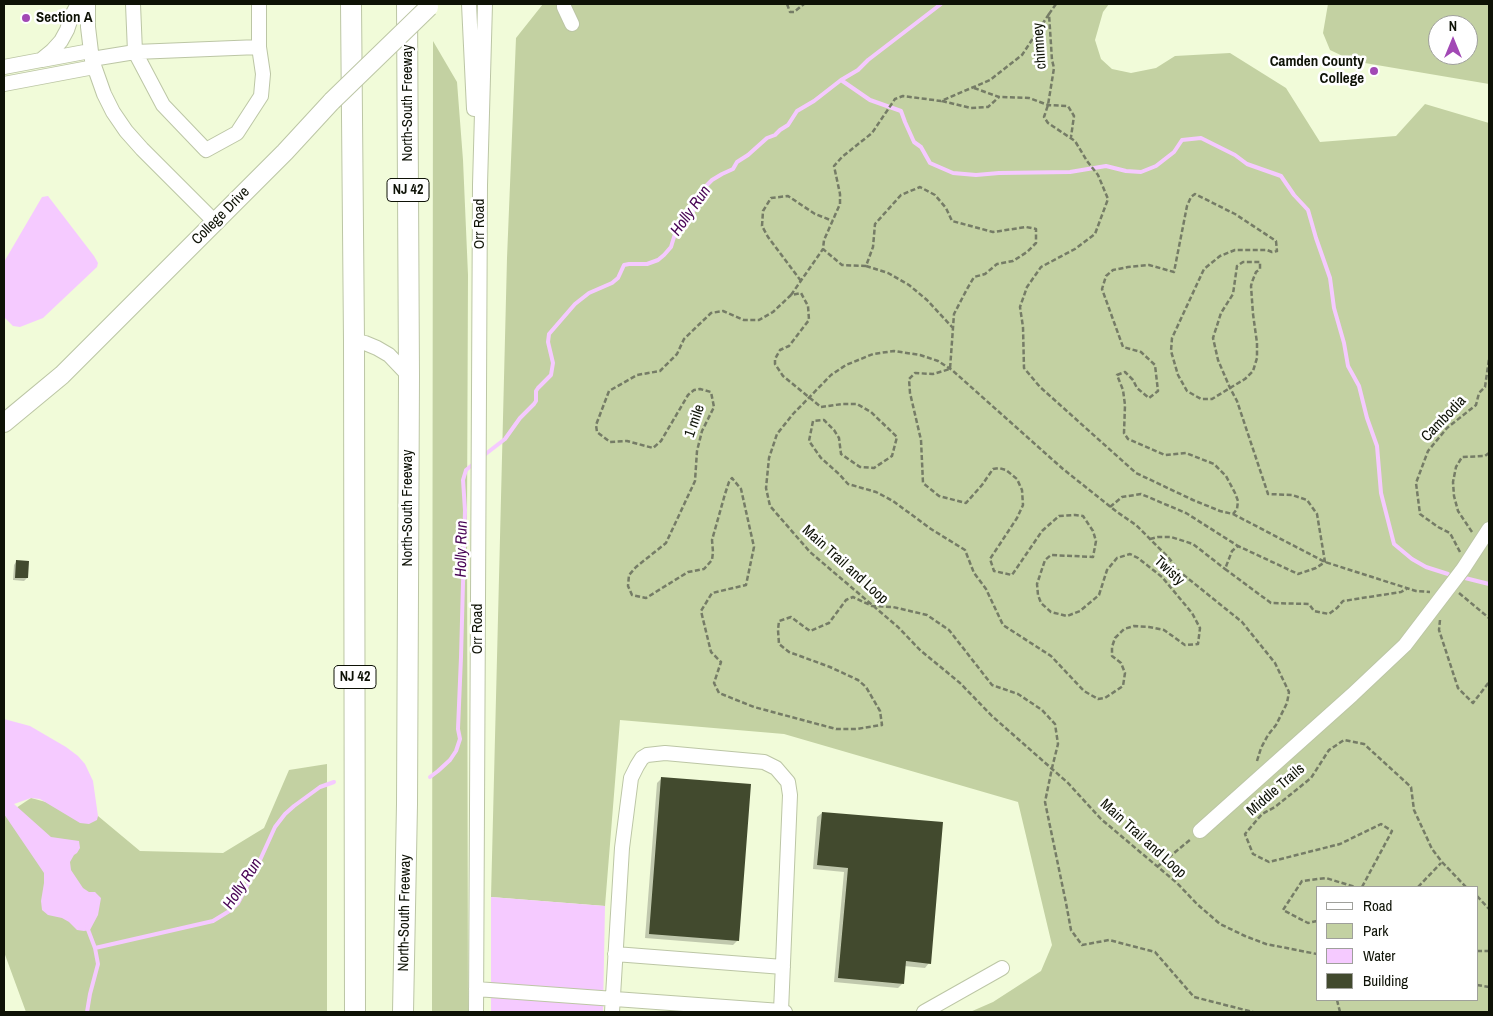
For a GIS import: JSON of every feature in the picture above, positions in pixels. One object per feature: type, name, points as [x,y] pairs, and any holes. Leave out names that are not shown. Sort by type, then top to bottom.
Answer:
[{"type":"highway","name":"NJ 42","points":[[351,4],[354,341],[355,1012]]},
{"type":"highway","name":"North-South Freeway","points":[[403,1012],[407,794],[407,4]]},
{"type":"main road","name":"College Drive","points":[[4,423],[62,375],[285,152],[332,101],[431,6]]},
{"type":"street","points":[[41,60],[61,41],[78,4]]},
{"type":"street","points":[[88,4],[88,27],[92,59],[104,94],[113,112],[142,149],[215,222]]},
{"type":"street","points":[[133,4],[135,52],[163,105],[206,150],[237,133],[261,96],[264,74],[259,47],[259,4]]},
{"type":"street","name":"Orr Road","points":[[469,4],[473,96],[480,185]]},
{"type":"street","name":"Orr Road","points":[[476,1012],[480,185],[485,4]]},
{"type":"street","points":[[564,4],[572,24]]},
{"type":"street","points":[[4,84],[92,59],[135,52],[259,47]]},
{"type":"street","points":[[4,67],[41,60],[92,59]]},
{"type":"street","points":[[354,341],[365,343],[389,355],[408,376]]},
{"type":"street","points":[[1200,831],[1405,645],[1467,562],[1489,529]]},
{"type":"street","points":[[476,989],[612,1005],[783,1012],[790,795],[788,782],[776,768],[764,762],[665,753],[647,755],[642,758],[631,778],[622,848],[612,1005]]},
{"type":"street","points":[[615,954],[783,967]]},
{"type":"street","points":[[924,1012],[1002,968]]},
{"type":"path","points":[[787,4],[790,12],[794,12],[804,4]]},
{"type":"path","name":"chimney","points":[[1056,4],[1049,14],[1054,68],[1044,118],[1048,123],[1071,137]]},
{"type":"path","points":[[942,101],[990,80],[1022,55],[1049,14]]},
{"type":"path","points":[[973,88],[999,97],[1029,98],[1048,105],[1068,106],[1074,116],[1071,137],[1086,161],[1098,175],[1108,199],[1095,234],[1074,249],[1041,267],[1027,287],[1020,306],[1023,327],[1024,368],[1040,386],[1136,473],[1193,500],[1233,514],[1325,562],[1408,588],[1445,592],[1489,618]]},
{"type":"path","points":[[791,295],[823,250],[824,240],[840,204],[840,194],[834,166],[842,157],[872,133],[895,100],[903,96],[942,101],[971,108],[988,107],[999,97]]},
{"type":"path","points":[[866,266],[873,247],[875,224],[901,195],[920,187],[934,195],[946,208],[952,221],[993,232],[1026,227],[1036,229],[1036,242],[1027,252],[1013,261],[997,264],[985,274],[974,277],[954,314],[950,368]]},
{"type":"path","points":[[1233,514],[1238,500],[1226,476],[1214,464],[1186,453],[1166,455],[1128,438],[1124,433],[1125,404],[1123,390],[1117,375],[1125,372],[1133,380],[1137,388],[1149,398],[1158,391],[1155,365],[1141,352],[1123,347],[1102,289],[1106,276],[1113,270],[1149,265],[1174,272],[1187,206],[1195,194],[1235,214],[1276,242],[1277,251],[1235,250],[1220,256],[1204,269],[1172,338],[1172,351],[1178,375],[1187,392],[1201,399],[1212,399],[1230,388],[1245,379],[1253,371],[1258,343],[1251,286],[1256,272],[1260,269],[1260,262],[1243,262],[1236,266],[1233,294],[1221,313],[1213,338],[1218,360],[1230,388],[1237,401],[1268,494],[1292,495],[1307,500],[1317,514],[1325,562]]},
{"type":"path","points":[[801,280],[768,237],[762,226],[763,211],[772,198],[788,196],[815,214],[833,221]]},
{"type":"path","points":[[823,250],[842,265],[866,266],[888,273],[909,285],[927,300],[953,328]]},
{"type":"path","points":[[791,295],[801,294],[808,306],[809,320],[790,346],[780,350],[775,359],[775,364],[783,376],[810,396]]},
{"type":"path","name":"1 mile","points":[[791,295],[772,312],[759,320],[744,320],[723,312],[710,313],[684,339],[677,354],[660,371],[637,375],[609,391],[596,425],[597,432],[610,442],[628,441],[653,448],[661,441],[688,394],[694,390],[700,389],[711,392],[714,407],[702,430],[697,451],[695,481],[666,543],[636,567],[629,575],[628,586],[632,595],[646,598],[688,572],[704,569],[712,560],[712,540],[724,494],[732,478],[742,489],[754,546],[746,585],[712,593],[701,611],[711,652],[721,662],[714,683],[719,693],[754,707],[836,729],[856,729],[882,725],[880,712],[866,687],[858,680],[830,667],[789,652],[779,644],[779,621],[792,617],[810,631],[829,623],[846,600],[853,597],[872,606]]},
{"type":"path","name":"Main Trail and Loop","points":[[1257,762],[1261,748],[1287,704],[1289,692],[1274,663],[1242,622],[1180,572],[1136,525],[1110,507],[1063,469],[950,368],[938,361],[903,352],[894,351],[873,354],[846,365],[831,375],[777,434],[769,458],[766,488],[770,506],[810,552],[898,626],[920,650],[960,683],[992,716],[1068,783],[1101,819],[1220,924],[1266,944],[1316,954]]},
{"type":"path","name":"Cambodia","points":[[1467,562],[1450,533],[1420,514],[1416,483],[1428,451],[1447,428],[1476,405],[1479,393],[1484,386],[1489,359]]},
{"type":"path","name":"Twisty","points":[[810,396],[821,407],[858,404],[871,412],[897,437],[892,456],[874,468],[860,467],[841,454],[839,438],[824,420],[813,421],[809,441],[822,458],[848,484],[876,492],[892,501],[931,529],[965,550],[974,573],[986,589],[1003,625],[1050,656],[1084,691],[1098,699],[1106,698],[1124,686],[1125,673],[1121,663],[1112,656],[1115,638],[1124,629],[1134,626],[1164,630],[1185,645],[1198,644],[1200,628],[1192,613],[1162,577],[1130,554],[1117,558],[1107,570],[1099,595],[1080,611],[1067,616],[1050,612],[1041,603],[1037,584],[1045,560],[1051,555],[1093,557],[1096,541],[1093,531],[1083,516],[1059,516],[1042,531],[1012,575],[994,571],[990,559],[1017,518],[1023,505],[1022,490],[1017,479],[1006,470],[993,469],[966,503],[939,496],[924,483],[921,440],[910,393],[909,379],[915,374],[933,374],[950,368]]},
{"type":"path","points":[[1480,544],[1458,511],[1453,482],[1456,467],[1462,456],[1485,456],[1489,453]]},
{"type":"path","points":[[1110,507],[1122,497],[1141,494],[1186,513],[1238,546],[1298,574],[1316,568],[1325,562]]},
{"type":"path","points":[[1150,539],[1171,537],[1193,544],[1271,603],[1309,604],[1314,611],[1328,614],[1337,608],[1343,600],[1401,592],[1408,588]]},
{"type":"path","points":[[1226,570],[1232,552],[1238,546]]},
{"type":"path","points":[[872,606],[893,607],[927,615],[949,630],[992,685],[1018,694],[1042,710],[1055,724],[1058,744],[1046,802],[1071,930],[1082,945],[1109,940],[1155,952],[1194,997],[1253,1012]]},
{"type":"path","points":[[1440,616],[1439,630],[1458,688],[1472,703],[1489,682]]},
{"type":"path","name":"Middle Trails","points":[[1363,886],[1392,831],[1381,824],[1340,844],[1269,862],[1253,854],[1245,834],[1262,814],[1276,807],[1311,778],[1329,750],[1344,740],[1364,744],[1411,787],[1414,810],[1432,849],[1465,886]]},
{"type":"path","points":[[1157,867],[1200,831]]},
{"type":"path","points":[[1419,886],[1442,862]]},
{"type":"path","points":[[1316,921],[1308,923],[1283,910],[1302,881],[1326,878],[1352,886]]},
{"type":"path","points":[[1478,897],[1489,909]]},
{"type":"green space","points":[[543,4],[1109,4],[1103,12],[1095,40],[1101,59],[1112,69],[1131,73],[1156,68],[1175,56],[1230,53],[1286,88],[1320,142],[1396,136],[1425,104],[1489,123],[1489,1012],[970,1012],[993,1002],[1041,971],[1052,945],[1018,802],[784,734],[620,720],[605,906],[491,897],[507,258],[516,38]]},
{"type":"green space","points":[[1328,4],[1489,4],[1489,84],[1353,61],[1330,50],[1323,33]]},
{"type":"green space","points":[[433,41],[457,82],[463,160],[468,275],[468,1012],[432,1012]]},
{"type":"green space","points":[[327,764],[327,1012],[26,1012],[4,952],[4,816],[31,798],[98,816],[140,851],[223,853],[264,828],[289,770]]},
{"type":"water","points":[[48,196],[94,256],[98,263],[97,267],[43,318],[20,327],[13,326],[4,317],[4,262],[42,197]]},
{"type":"water","points":[[4,719],[30,726],[66,747],[85,764],[93,781],[98,816],[97,820],[89,824],[80,823],[40,799],[31,798],[14,804],[51,837],[79,841],[80,848],[70,862],[71,870],[83,888],[89,892],[95,892],[101,898],[98,915],[90,930],[77,930],[62,918],[48,915],[42,910],[44,873],[4,814]]},
{"type":"water","points":[[491,897],[605,906],[603,1012],[491,1012]]},
{"type":"building","points":[[16,560],[29,561],[28,578],[15,578]]},
{"type":"building","points":[[661,777],[751,784],[739,941],[649,934]]},
{"type":"building","points":[[822,812],[943,822],[931,964],[906,961],[904,984],[838,978],[848,868],[817,865]]},
{"type":"waterway","name":"Holly Run","points":[[483,456],[505,439],[520,418],[536,401],[536,391],[551,375],[553,363],[548,342],[549,334],[575,304],[589,293],[612,283],[618,278],[624,265],[647,264],[658,260],[671,247],[678,224],[692,213],[705,187],[712,180],[733,169],[737,162],[767,138],[775,135],[788,125],[797,111],[858,70],[868,60],[941,4]]},
{"type":"waterway","points":[[841,80],[870,100],[901,111],[914,142],[921,147],[930,163],[953,173],[976,175],[1070,172],[1106,166],[1126,171],[1141,172],[1156,166],[1174,152],[1182,140],[1201,138],[1235,155],[1247,164],[1281,176],[1294,195],[1308,210],[1330,278],[1334,308],[1344,343],[1348,366],[1359,386],[1367,418],[1377,446],[1381,493],[1394,544],[1412,559],[1426,567],[1448,574]]},
{"type":"waterway","name":"Holly Run","points":[[430,777],[450,760],[456,751],[460,739],[458,729],[465,510],[463,480],[466,470],[476,462]]},
{"type":"waterway","points":[[1461,577],[1489,584]]},
{"type":"waterway","name":"Holly Run","points":[[95,948],[213,921],[231,910],[238,903],[275,827],[285,814],[320,787],[334,782]]},
{"type":"waterway","points":[[87,927],[95,948],[98,964],[87,1012]]},
{"type":"place","name":"Section A","points":[[26,18]]},
{"type":"place","name":"Camden County College","points":[[1374,71]]}]
